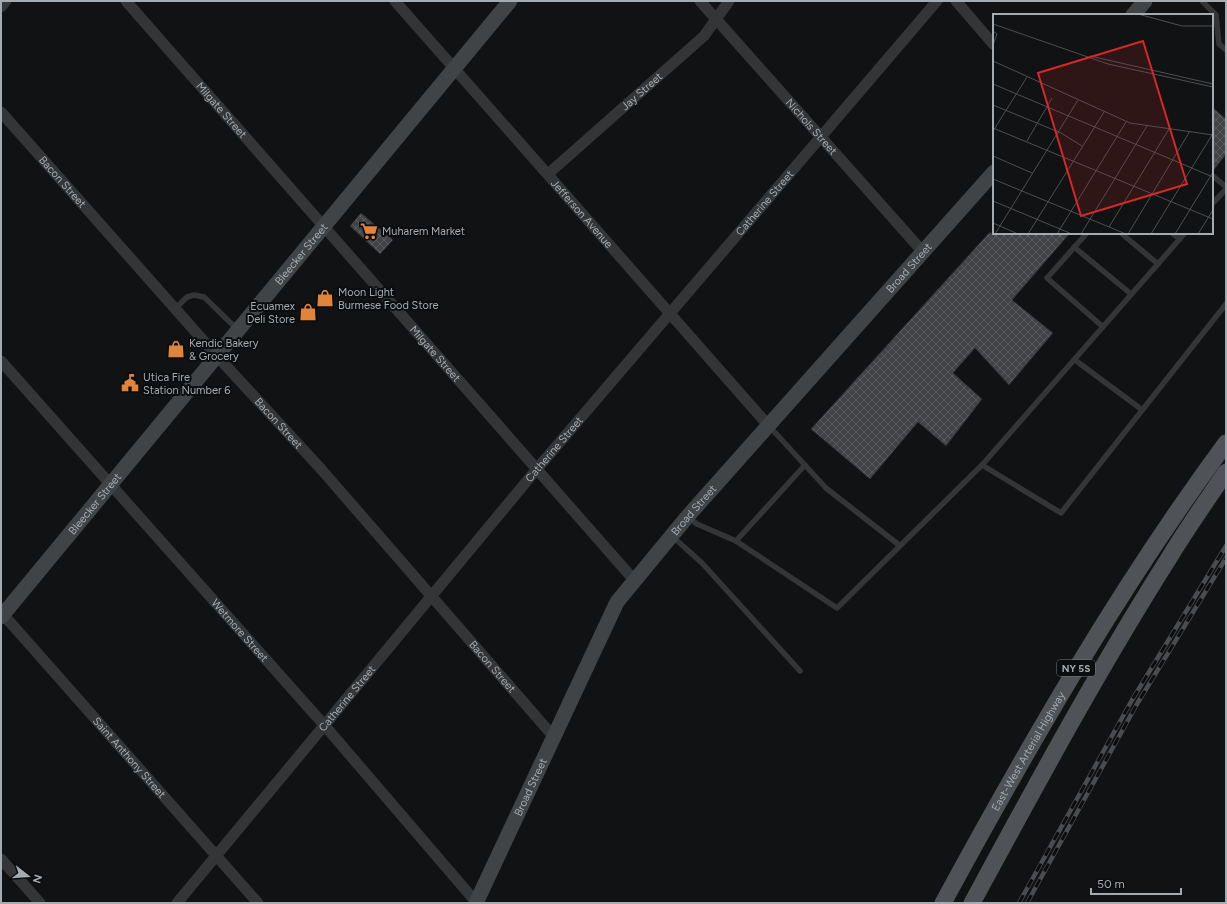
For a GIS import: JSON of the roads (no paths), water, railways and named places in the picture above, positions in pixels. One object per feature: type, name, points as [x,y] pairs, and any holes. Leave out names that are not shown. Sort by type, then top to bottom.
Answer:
[{"type":"main road","name":"Bleecker Street","points":[[2,615],[510,1]]},
{"type":"main road","points":[[1134,14],[1145,1]]},
{"type":"main road","name":"Broad Street","points":[[476,902],[617,602],[687,517],[993,173]]},
{"type":"main road","name":"East-West Arterial Highway","points":[[943,903],[1057,699],[1133,576],[1226,443]]},
{"type":"main road","name":"NY 5S","points":[[972,903],[1112,651],[1169,557],[1226,472]]},
{"type":"street","points":[[1,7],[6,1]]},
{"type":"street","name":"Milgate Street","points":[[126,1],[634,580]]},
{"type":"street","name":"Jefferson Avenue","points":[[395,1],[768,425]]},
{"type":"street","name":"Nichols Street","points":[[700,1],[923,252]]},
{"type":"street","name":"Jay Street","points":[[548,174],[704,36],[729,1]]},
{"type":"street","name":"Catherine Street","points":[[177,903],[536,470],[937,1]]},
{"type":"street","points":[[956,1],[993,44]]},
{"type":"street","name":"Bacon Street","points":[[1,112],[175,309],[320,469],[553,736]]},
{"type":"street","name":"Wetmore Street","points":[[1,361],[325,726],[476,902]]},
{"type":"street","name":"Saint Anthony Street","points":[[2,615],[258,903]]},
{"type":"street","points":[[1,859],[40,903]]},
{"type":"lane","points":[[1202,1],[1216,15],[1219,44],[1226,50]]},
{"type":"lane","points":[[1213,176],[1226,188],[1213,203]]},
{"type":"lane","points":[[1086,234],[1047,278],[1102,326]]},
{"type":"lane","points":[[1122,234],[1158,264]]},
{"type":"lane","points":[[1173,234],[1180,240]]},
{"type":"lane","points":[[687,517],[698,524],[736,541],[838,608],[982,465],[1075,360],[1102,326],[1184,234]]},
{"type":"lane","points":[[1074,247],[1131,294]]},
{"type":"lane","points":[[175,309],[187,297],[194,295],[204,297],[238,330]]},
{"type":"lane","points":[[982,465],[1061,513],[1141,409],[1226,304]]},
{"type":"lane","points":[[1075,360],[1141,409]]},
{"type":"lane","points":[[768,425],[826,488],[899,546]]},
{"type":"lane","points":[[736,541],[805,465]]},
{"type":"lane","points":[[671,536],[702,563],[800,671]]},
{"type":"railway","points":[[1019,903],[1132,700],[1226,546]]},
{"type":"railway","points":[[1027,903],[1137,704],[1226,558]]},
{"type":"place","name":"Muharem Market","points":[[369,231]]},
{"type":"place","name":"Moon Light Burmese Food Store","points":[[325,298]]},
{"type":"place","name":"Ecuamex Deli Store","points":[[308,312]]},
{"type":"place","name":"Kendic Bakery & Grocery","points":[[176,349]]},
{"type":"place","name":"Utica Fire Station Number 6","points":[[130,383]]}]
